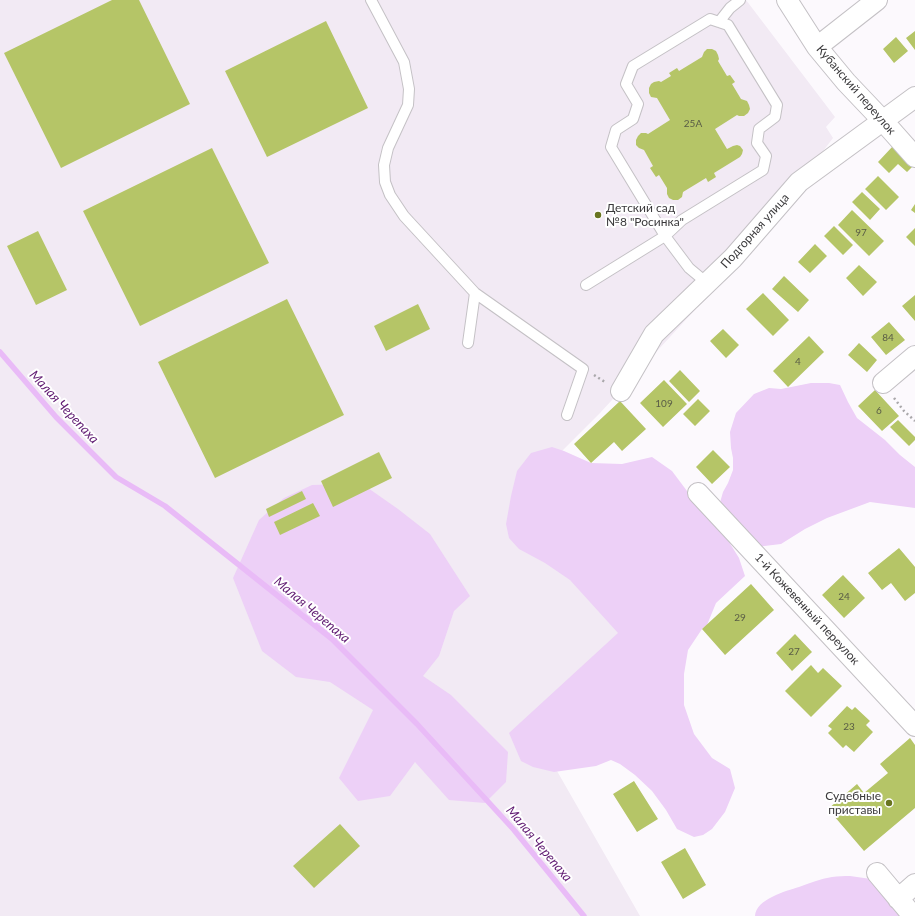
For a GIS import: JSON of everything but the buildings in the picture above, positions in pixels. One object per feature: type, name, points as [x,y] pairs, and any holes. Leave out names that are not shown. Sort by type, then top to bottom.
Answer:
[{"type":"street","name":"Кубанский переулок","points":[[787,0],[817,46],[846,82],[915,157]]},
{"type":"street","points":[[817,46],[877,0]]},
{"type":"street","name":"Подгорная улица","points":[[621,391],[654,334],[733,258],[799,182],[915,97]]},
{"type":"street","points":[[882,383],[915,356]]},
{"type":"street","name":"1-й Кожевенный переулок","points":[[698,493],[915,726]]},
{"type":"street","points":[[877,873],[913,916]]},
{"type":"street","points":[[898,899],[915,884]]},
{"type":"lane","points":[[371,0],[404,62],[409,89],[408,105],[388,148],[384,166],[386,182],[390,195],[404,216],[475,294],[583,369],[567,415]]},
{"type":"lane","points":[[719,22],[730,8],[740,0]]},
{"type":"lane","points":[[586,285],[665,236],[682,220],[763,170],[766,156],[757,143],[759,129],[774,118],[777,104],[728,25],[710,19],[633,66],[626,84],[638,104],[633,119],[616,130],[611,147],[665,236],[689,268],[707,283]]},
{"type":"lane","points":[[468,343],[475,294]]},
{"type":"path","points":[[583,369],[621,391]]},
{"type":"path","points":[[882,383],[904,411],[915,421]]},
{"type":"shaded area","points":[[0,0],[746,0],[835,117],[826,127],[833,138],[739,262],[600,413],[539,474],[632,627],[545,750],[640,916],[0,916]]},
{"type":"shaded area","points":[[811,383],[829,383],[840,385],[857,418],[885,440],[915,467],[915,508],[870,502],[827,518],[805,529],[781,544],[756,547],[719,506],[723,492],[733,470],[730,432],[736,413],[754,394],[769,388],[781,389]]},
{"type":"shaded area","points":[[552,447],[591,463],[622,464],[652,457],[672,471],[690,495],[721,529],[739,558],[745,576],[716,603],[707,625],[702,629],[688,650],[684,674],[684,705],[694,734],[712,758],[730,769],[735,788],[725,812],[712,829],[703,835],[694,837],[677,829],[666,810],[652,791],[635,775],[620,764],[611,760],[596,766],[554,772],[533,767],[521,761],[509,733],[618,633],[570,580],[545,563],[519,549],[509,538],[506,524],[517,471],[531,453]]},
{"type":"shaded area","points":[[344,484],[368,488],[430,534],[470,596],[454,611],[439,656],[423,676],[451,695],[508,752],[506,782],[485,803],[449,800],[415,762],[390,796],[358,801],[339,778],[373,710],[330,682],[296,677],[262,651],[233,578],[259,520],[284,498],[312,485]]},
{"type":"shaded area","points":[[836,876],[871,879],[903,916],[755,916],[760,905],[766,900],[780,893],[823,879]]},
{"type":"waterway","name":"Малая Черепаха","points":[[0,352],[56,417],[116,477],[165,506],[332,639],[417,724],[514,830],[584,916]]},
{"type":"place","name":"Детский сад №8 \"Росинка\"","points":[[598,215]]},
{"type":"place","name":"Судебные приставы","points":[[889,803]]}]
